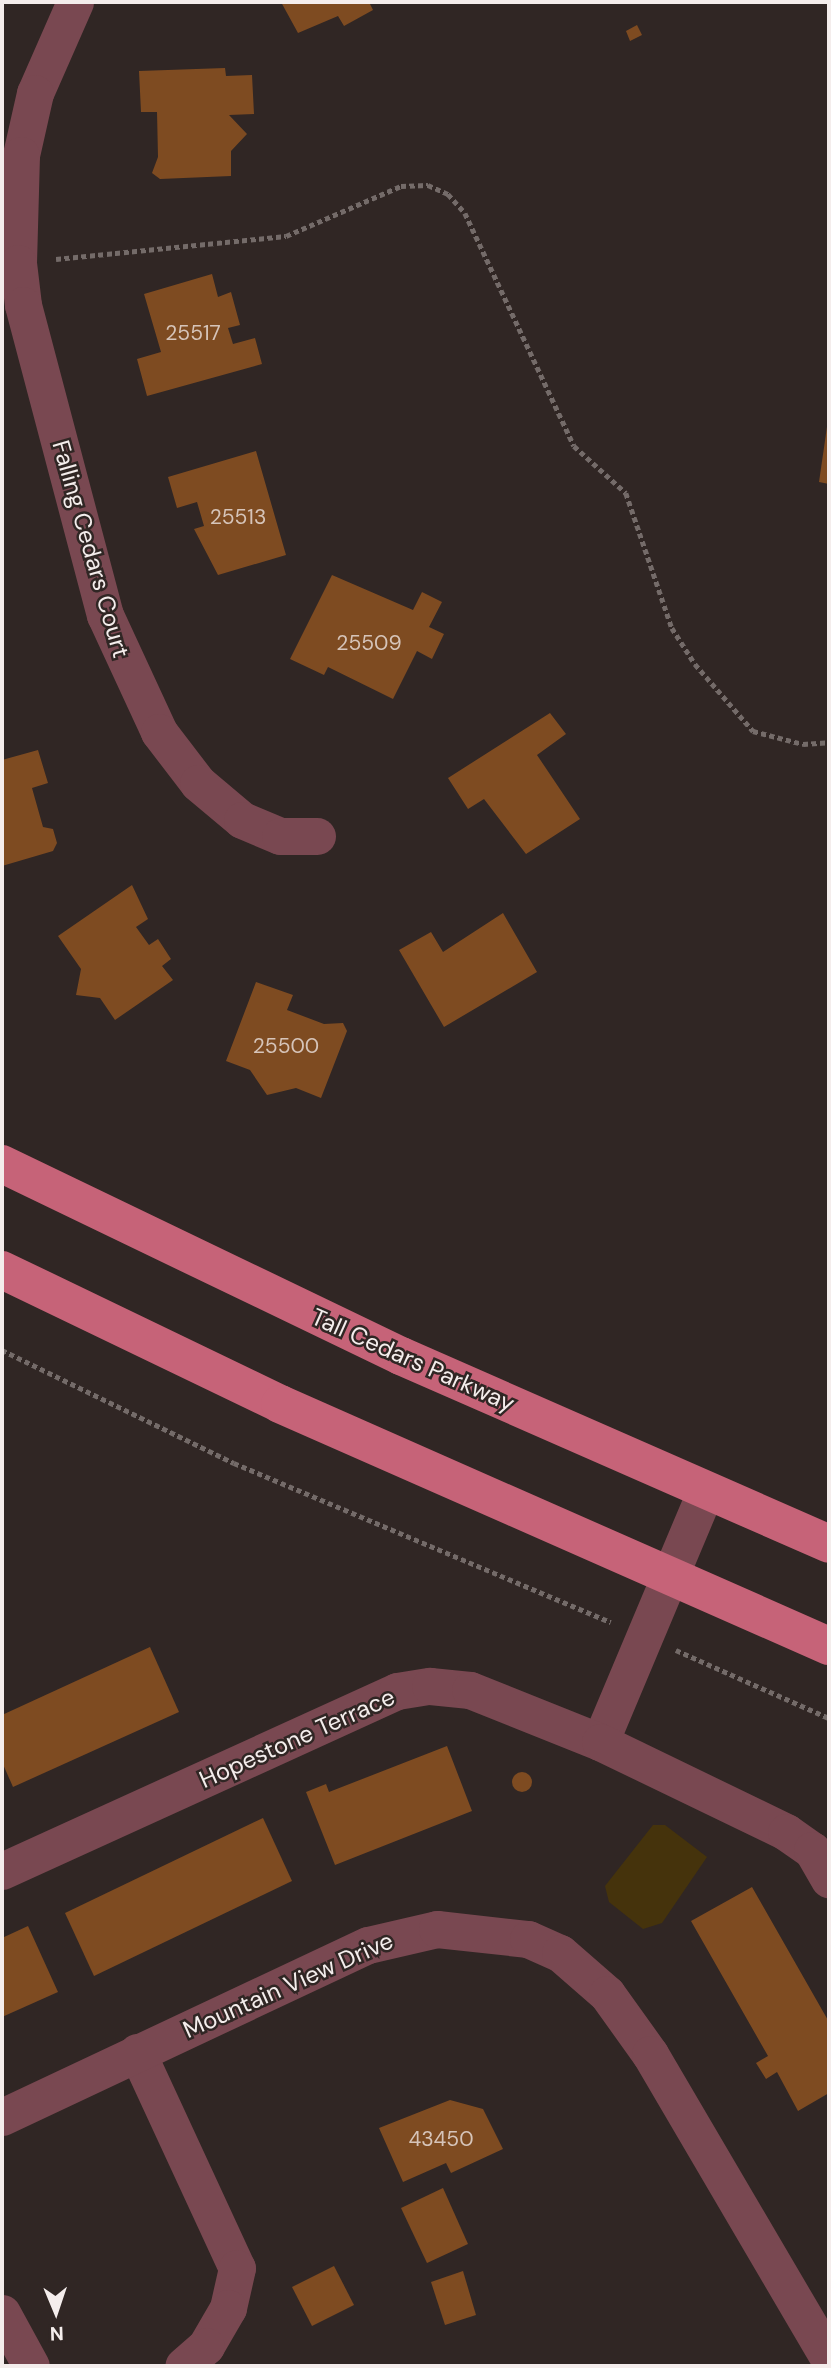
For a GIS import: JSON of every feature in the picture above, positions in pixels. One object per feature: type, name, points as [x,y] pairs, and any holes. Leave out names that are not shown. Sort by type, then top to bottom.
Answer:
[{"type":"main road","name":"Tall Cedars Parkway","points":[[2,1164],[401,1356],[829,1544]]},
{"type":"main road","points":[[2,1270],[281,1404],[829,1646]]},
{"type":"street","name":"Falling Cedars Court","points":[[75,2],[35,93],[21,155],[10,263],[105,615],[128,676],[198,783],[242,820],[280,836],[317,836]]},
{"type":"street","points":[[600,1742],[706,1490]]},
{"type":"street","name":"Hopestone Terrace","points":[[2,1871],[397,1691],[430,1686],[470,1690],[600,1742],[786,1832],[812,1850],[829,1880]]},
{"type":"street","name":"Mountain View Drive","points":[[2,2117],[137,2052],[399,1935],[469,1930],[550,1948],[607,1994],[650,2054],[829,2359]]},
{"type":"street","points":[[137,2052],[237,2268],[228,2308],[206,2346],[183,2366]]},
{"type":"street","points":[[2,2313],[31,2366]]},
{"type":"path","points":[[10,263],[286,236],[401,186],[428,185],[448,194],[465,213],[574,446],[626,493],[672,628],[695,664],[753,731],[803,744],[829,742]]},
{"type":"path","points":[[2,1350],[234,1464],[644,1636],[829,1718]]},
{"type":"shaded area","points":[[653,1825],[665,1825],[707,1857],[662,1923],[643,1929],[609,1902],[605,1886]]},
{"type":"building","points":[[281,2],[369,2],[373,10],[344,26],[338,16],[298,33]]},
{"type":"building","points":[[637,25],[642,35],[630,41],[626,31]]},
{"type":"building","points":[[225,68],[226,76],[252,75],[254,114],[229,115],[247,134],[231,151],[231,176],[160,179],[152,173],[158,157],[157,112],[141,112],[139,71]]},
{"type":"building","points":[[212,274],[218,297],[231,292],[240,325],[228,328],[233,344],[255,338],[262,364],[147,396],[137,359],[161,352],[144,294]]},
{"type":"building","points":[[829,420],[829,484],[819,482]]},
{"type":"building","points":[[256,451],[286,555],[218,575],[194,529],[204,526],[197,502],[177,508],[168,477]]},
{"type":"building","points":[[332,575],[413,610],[422,592],[442,602],[429,627],[444,634],[432,659],[417,651],[393,699],[328,667],[324,675],[290,659]]},
{"type":"building","points":[[550,713],[566,734],[537,755],[580,819],[526,854],[484,799],[468,809],[448,778]]},
{"type":"building","points":[[38,750],[48,783],[32,788],[43,827],[53,829],[57,843],[53,851],[2,866],[2,760]]},
{"type":"building","points":[[132,885],[148,919],[136,927],[149,945],[158,939],[171,959],[162,966],[173,980],[115,1020],[100,998],[76,995],[81,969],[58,936]]},
{"type":"building","points":[[503,913],[537,972],[444,1027],[399,950],[431,932],[443,952]]},
{"type":"building","points":[[256,982],[293,995],[287,1010],[324,1024],[343,1023],[347,1031],[321,1098],[296,1088],[267,1095],[250,1070],[226,1061]]},
{"type":"building","points":[[150,1647],[179,1712],[13,1787],[2,1762],[2,1715]]},
{"type":"building","points":[[447,1746],[472,1811],[335,1865],[306,1792],[326,1784],[329,1792]]},
{"type":"building","points":[[522,1772],[529,1775],[532,1782],[529,1789],[522,1792],[515,1789],[512,1782],[515,1775]]},
{"type":"building","points":[[263,1818],[292,1881],[94,1976],[65,1913]]},
{"type":"building","points":[[752,1887],[829,2022],[829,2093],[798,2111],[777,2072],[766,2079],[756,2063],[768,2056],[691,1921]]},
{"type":"building","points":[[28,1926],[58,1992],[2,2017],[2,1938]]},
{"type":"building","points":[[450,2100],[483,2109],[503,2149],[451,2173],[446,2163],[403,2182],[379,2128]]},
{"type":"building","points":[[443,2188],[468,2244],[427,2263],[401,2208]]},
{"type":"building","points":[[334,2266],[354,2305],[312,2326],[292,2287]]},
{"type":"building","points":[[463,2271],[476,2315],[445,2325],[431,2282]]}]
